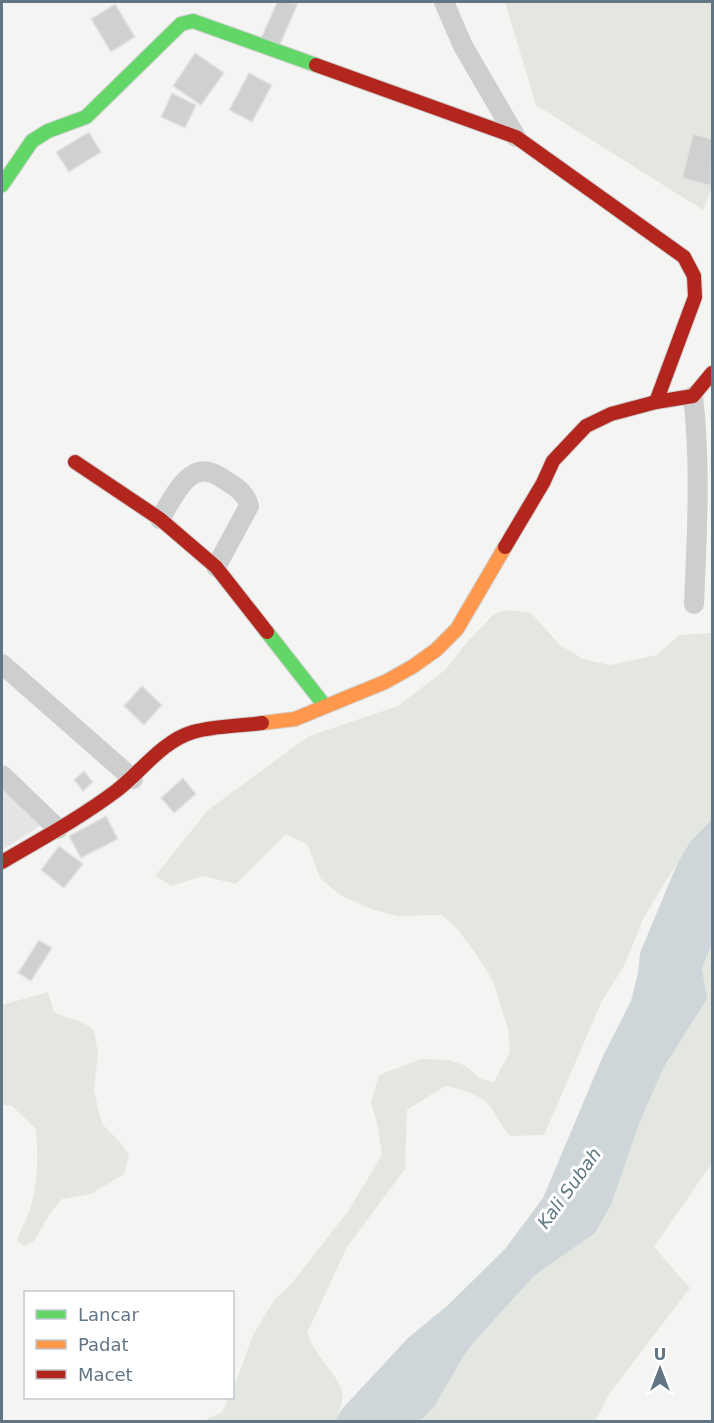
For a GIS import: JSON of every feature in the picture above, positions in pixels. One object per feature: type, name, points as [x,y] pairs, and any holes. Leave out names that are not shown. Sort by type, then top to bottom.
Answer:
[{"type":"street","points":[[444,2],[463,46],[516,137]]},
{"type":"street","points":[[2,185],[32,141],[48,131],[86,117],[176,28],[193,21],[516,137],[684,257],[692,268],[696,280],[695,297],[656,402]]},
{"type":"street","points":[[2,861],[95,807],[133,779],[178,737],[193,732],[295,719],[385,682],[412,668],[436,650],[457,629],[543,483],[553,461],[568,443],[586,426],[611,414],[656,402],[693,396],[712,373]]},
{"type":"street","points":[[693,396],[697,429],[698,509],[694,604]]},
{"type":"street","points":[[75,462],[160,519],[216,567],[325,706]]},
{"type":"street","points":[[160,519],[183,483],[196,473],[211,472],[239,489],[247,496],[249,506],[216,567]]},
{"type":"street","points":[[2,664],[133,779]]},
{"type":"street","points":[[2,775],[58,830]]},
{"type":"shaded area","points":[[505,2],[712,2],[712,188],[703,210],[536,105]]},
{"type":"shaded area","points":[[509,610],[531,613],[560,645],[583,659],[610,665],[657,655],[679,635],[712,633],[712,819],[690,842],[644,917],[625,964],[601,1003],[544,1135],[510,1136],[485,1101],[471,1093],[445,1086],[407,1110],[405,1169],[347,1247],[307,1333],[341,1387],[342,1402],[334,1421],[203,1421],[222,1412],[228,1399],[234,1399],[234,1387],[253,1335],[275,1299],[292,1283],[349,1210],[382,1155],[371,1102],[379,1075],[421,1059],[449,1060],[466,1066],[481,1079],[494,1082],[510,1052],[508,1029],[493,981],[458,930],[442,915],[397,916],[371,909],[340,895],[320,878],[308,845],[286,834],[236,884],[202,876],[172,886],[155,876],[208,810],[309,736],[398,706],[445,670],[494,614]]},
{"type":"shaded area","points":[[2,785],[43,824],[2,850]]},
{"type":"shaded area","points":[[712,944],[712,1163],[654,1247],[690,1288],[609,1394],[595,1421],[421,1422],[434,1407],[474,1342],[534,1276],[595,1233],[611,1205],[639,1124],[664,1067],[707,999],[702,968]]},
{"type":"shaded area","points":[[48,992],[54,1012],[94,1030],[98,1053],[94,1090],[100,1117],[103,1125],[129,1155],[124,1174],[91,1194],[62,1199],[49,1215],[34,1241],[24,1246],[17,1241],[30,1210],[35,1187],[36,1129],[12,1106],[2,1104],[2,1005]]},
{"type":"water","name":"Kali Subah","points":[[712,819],[712,944],[702,968],[707,999],[664,1067],[639,1124],[611,1205],[595,1233],[534,1276],[474,1342],[434,1407],[421,1421],[334,1421],[342,1409],[408,1338],[447,1306],[505,1249],[543,1198],[603,1056],[631,1001],[640,953],[678,862],[690,842]]},
{"type":"building","points":[[277,2],[298,3],[277,51],[259,43]]},
{"type":"building","points":[[115,4],[135,37],[111,52],[91,19]]},
{"type":"building","points":[[195,53],[224,73],[201,105],[173,86]]},
{"type":"building","points":[[249,73],[272,85],[252,122],[229,110]]},
{"type":"building","points":[[172,93],[196,105],[185,128],[161,117]]},
{"type":"building","points":[[89,132],[101,152],[69,172],[56,152]]},
{"type":"building","points":[[693,134],[712,139],[711,186],[682,178]]},
{"type":"building","points":[[142,686],[162,705],[144,725],[124,706]]},
{"type":"building","points":[[84,771],[93,782],[83,791],[74,780]]},
{"type":"building","points":[[183,778],[196,794],[174,813],[161,798]]},
{"type":"building","points":[[106,816],[118,839],[81,858],[69,836]]},
{"type":"building","points":[[59,846],[83,864],[64,888],[41,870]]},
{"type":"building","points":[[39,940],[52,948],[31,981],[18,973]]},
{"type":"traffic: fast","points":[[2,185],[32,141],[48,131],[86,117],[181,24],[193,21],[316,65]]},
{"type":"traffic: fast","points":[[267,632],[325,706]]},
{"type":"traffic: slow","points":[[262,723],[295,719],[385,682],[436,650],[457,629],[505,547]]},
{"type":"traffic: jam","points":[[316,65],[516,137],[684,257],[694,276],[695,297],[656,402]]},
{"type":"traffic: jam","points":[[505,547],[543,483],[553,461],[586,426],[611,414],[656,402],[693,396],[712,373]]},
{"type":"traffic: jam","points":[[75,462],[160,519],[216,567],[267,632]]},
{"type":"traffic: jam","points":[[2,862],[102,801],[125,784],[161,750],[182,736],[209,728],[262,723]]}]
